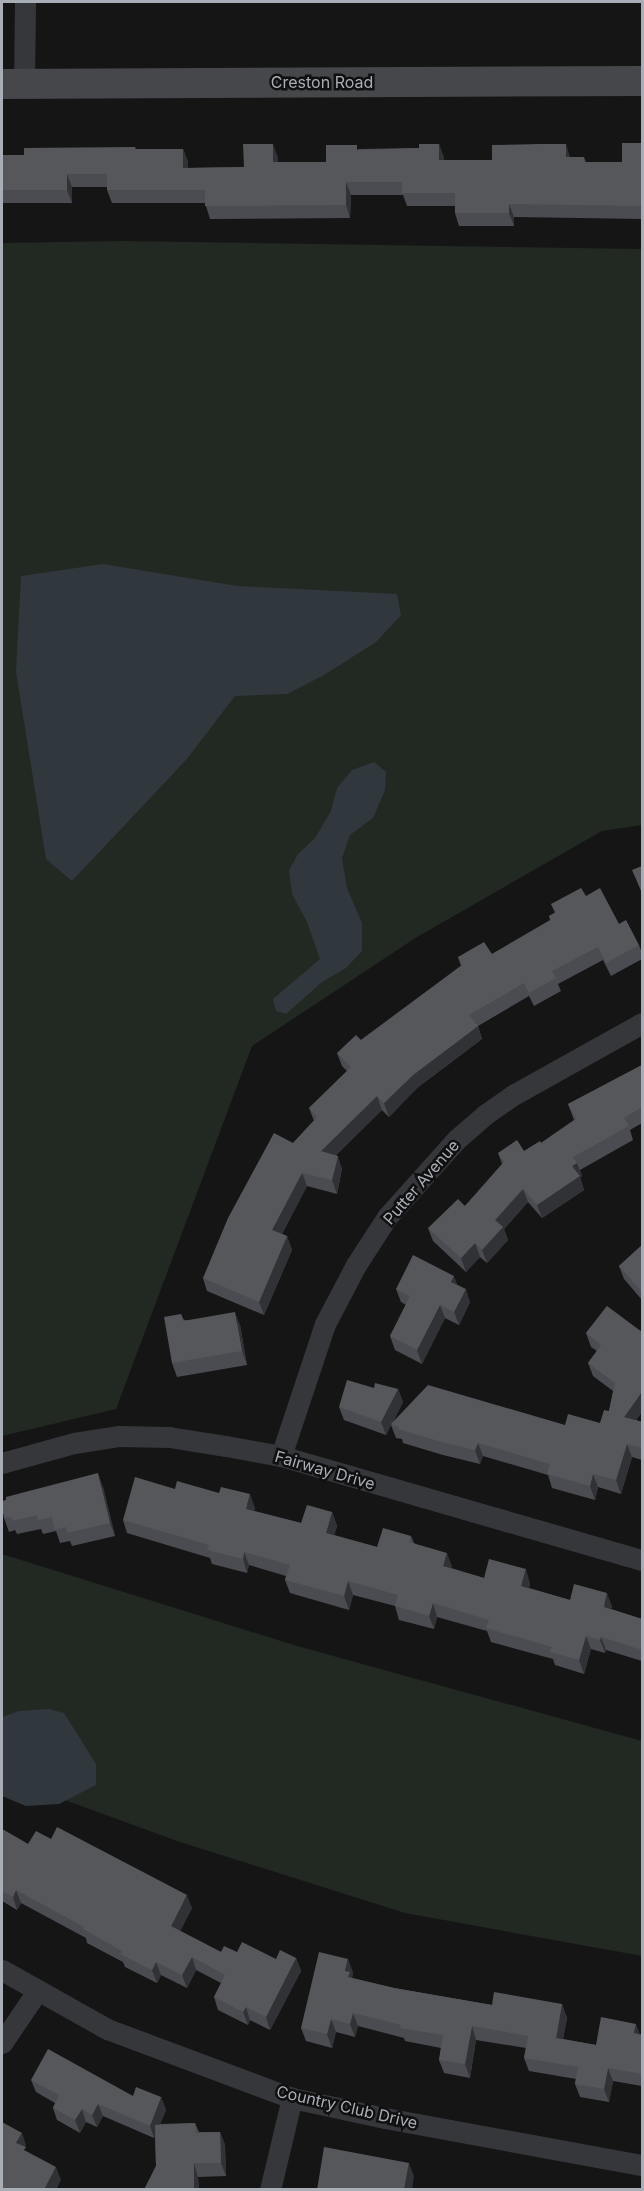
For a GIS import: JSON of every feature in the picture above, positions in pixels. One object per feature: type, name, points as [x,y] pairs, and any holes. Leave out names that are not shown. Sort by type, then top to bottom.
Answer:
[{"type":"main road","name":"Creston Road","points":[[13,84],[642,81]]},
{"type":"street","points":[[13,84],[25,2]]},
{"type":"street","name":"Putter Avenue","points":[[281,1456],[325,1324],[356,1265],[387,1217],[457,1139],[486,1114],[514,1094],[642,1023]]},
{"type":"street","name":"Fairway Drive","points":[[2,1463],[74,1443],[119,1436],[169,1437],[281,1456],[642,1560]]},
{"type":"street","name":"Country Club Drive","points":[[2,1970],[107,2029],[292,2098],[385,2118],[642,2165]]},
{"type":"street","points":[[2,2043],[38,1990]]},
{"type":"street","points":[[270,2190],[292,2098]]},
{"type":"shaded area","points":[[123,241],[642,249],[642,825],[602,831],[417,937],[252,1046],[116,1409],[2,1436],[2,243]]},
{"type":"shaded area","points":[[103,564],[237,586],[397,594],[401,615],[376,642],[324,675],[287,694],[235,696],[186,760],[72,881],[46,859],[16,672],[21,576]]},
{"type":"shaded area","points":[[374,762],[386,772],[385,790],[373,818],[350,835],[342,858],[347,888],[362,923],[362,951],[346,968],[322,982],[286,1014],[276,1011],[273,999],[320,959],[307,922],[292,894],[289,870],[298,854],[315,838],[331,811],[337,788],[352,770]]},
{"type":"shaded area","points":[[2,1554],[297,1646],[642,1741],[642,1956],[405,1913],[177,1841],[2,1777]]},
{"type":"shaded area","points":[[48,1709],[64,1713],[96,1764],[96,1785],[59,1804],[26,1806],[2,1796],[2,1717],[19,1711]]},
{"type":"building","points":[[622,143],[642,143],[642,206],[509,204],[509,213],[455,213],[455,193],[402,193],[402,182],[346,182],[346,205],[205,206],[205,190],[107,190],[107,174],[67,174],[67,190],[2,190],[2,155],[24,155],[24,148],[183,149],[183,168],[244,167],[243,144],[273,144],[273,162],[326,162],[326,145],[357,145],[357,150],[419,148],[419,144],[439,144],[439,160],[492,160],[492,145],[566,144],[566,157],[584,157],[584,162],[622,162]]},
{"type":"building","points":[[642,866],[642,893],[632,870]]},
{"type":"building","points":[[581,888],[586,896],[600,888],[619,924],[626,920],[639,945],[606,963],[598,947],[552,971],[556,978],[529,993],[524,983],[469,1015],[478,1026],[413,1075],[384,1103],[377,1096],[321,1151],[338,1156],[332,1180],[302,1173],[272,1230],[287,1236],[259,1302],[203,1278],[228,1218],[274,1133],[293,1143],[317,1117],[309,1108],[351,1067],[337,1053],[356,1035],[361,1040],[462,965],[458,957],[484,942],[492,954],[551,920],[549,916],[556,912],[551,904]]},
{"type":"building","points":[[642,1065],[642,1107],[624,1118],[629,1126],[573,1157],[577,1163],[572,1166],[580,1176],[537,1205],[523,1189],[495,1220],[503,1227],[482,1250],[475,1243],[461,1258],[428,1228],[458,1199],[465,1206],[504,1162],[498,1153],[517,1140],[524,1151],[540,1141],[541,1143],[576,1119],[568,1104]]},
{"type":"building","points":[[642,1245],[642,1292],[619,1266]]},
{"type":"building","points":[[413,1255],[454,1276],[451,1282],[466,1289],[454,1312],[440,1305],[417,1350],[390,1336],[410,1296],[396,1289]]},
{"type":"building","points":[[607,1306],[642,1332],[642,1392],[624,1417],[642,1422],[642,1448],[627,1444],[616,1480],[593,1474],[590,1486],[547,1474],[550,1464],[478,1443],[475,1450],[438,1441],[398,1429],[399,1427],[391,1424],[428,1385],[565,1425],[568,1414],[600,1423],[604,1410],[609,1411],[615,1383],[588,1363],[601,1345],[586,1333]]},
{"type":"building","points":[[235,1312],[242,1351],[172,1363],[164,1317],[181,1314],[183,1321]]},
{"type":"building","points":[[347,1380],[374,1388],[375,1383],[398,1389],[381,1422],[339,1407]]},
{"type":"building","points":[[98,1473],[110,1523],[67,1533],[66,1527],[55,1530],[52,1517],[38,1520],[37,1515],[12,1521],[11,1517],[4,1518],[2,1501],[6,1500],[6,1497]]},
{"type":"building","points":[[135,1477],[175,1489],[177,1481],[219,1493],[221,1487],[250,1494],[246,1509],[301,1523],[307,1505],[332,1512],[326,1533],[377,1547],[383,1528],[411,1536],[409,1542],[447,1553],[443,1566],[484,1578],[489,1559],[526,1569],[521,1586],[570,1600],[574,1584],[607,1593],[604,1607],[642,1619],[642,1650],[601,1637],[600,1640],[586,1636],[579,1660],[550,1652],[552,1647],[486,1628],[489,1620],[433,1603],[429,1616],[395,1606],[398,1595],[348,1581],[344,1596],[285,1580],[290,1565],[244,1552],[243,1559],[207,1550],[209,1545],[123,1520]]},
{"type":"building","points":[[57,1827],[187,1895],[171,1926],[221,1952],[224,1946],[237,1952],[242,1942],[276,1959],[280,1950],[296,1958],[266,2017],[246,2007],[243,2012],[214,1997],[225,1975],[192,1957],[182,1975],[156,1962],[152,1970],[120,1954],[122,1951],[83,1929],[84,1927],[16,1890],[13,1897],[2,1891],[2,1829],[28,1844],[36,1831],[51,1839]]},
{"type":"building","points":[[319,1952],[348,1959],[345,1971],[350,1972],[348,1977],[394,1988],[492,2005],[494,1992],[562,2004],[556,2038],[596,2045],[601,2017],[636,2024],[634,2033],[642,2035],[642,2074],[608,2068],[604,2089],[575,2084],[578,2067],[524,2058],[528,2036],[472,2026],[465,2064],[439,2060],[443,2035],[400,2028],[401,2025],[353,2013],[350,2024],[331,2019],[327,2034],[301,2028]]},
{"type":"building","points":[[48,2049],[133,2096],[136,2087],[161,2097],[150,2126],[98,2104],[92,2115],[82,2109],[75,2120],[53,2108],[59,2095],[31,2080]]},
{"type":"building","points":[[2,2122],[22,2133],[16,2143],[26,2147],[24,2150],[56,2167],[44,2190],[2,2190]]},
{"type":"building","points":[[195,2123],[196,2133],[220,2132],[221,2163],[194,2163],[194,2190],[144,2190],[156,2166],[155,2125]]},
{"type":"building","points":[[324,2147],[409,2163],[404,2190],[317,2190]]}]
